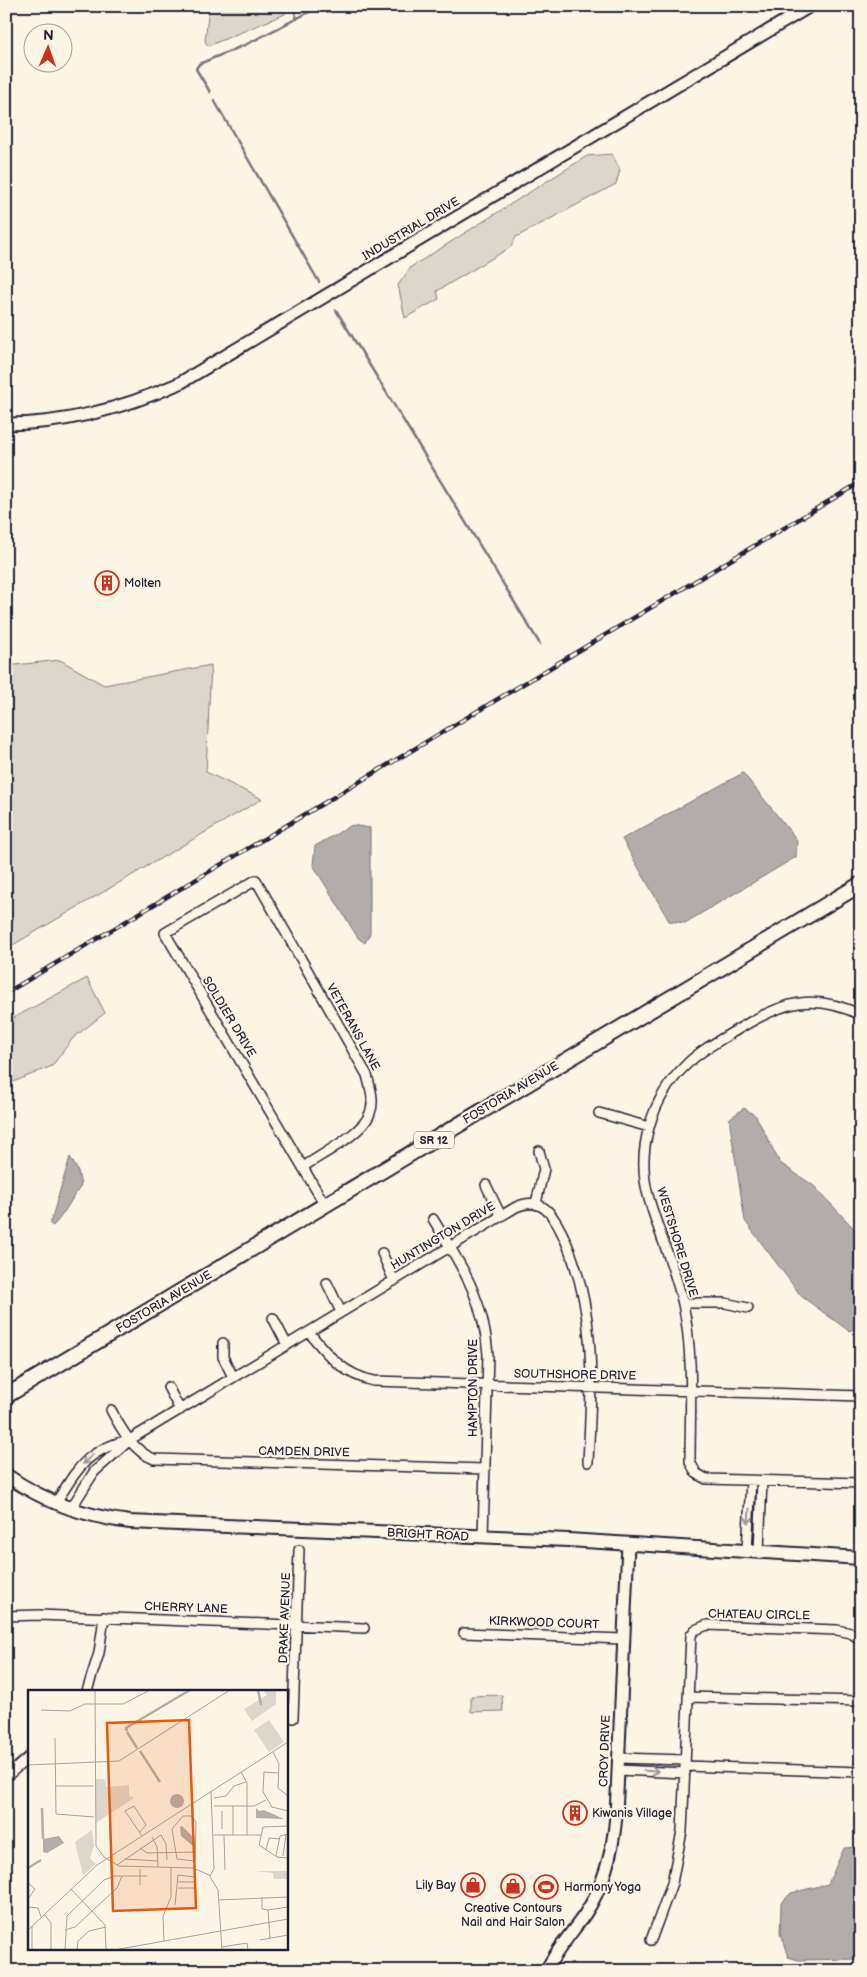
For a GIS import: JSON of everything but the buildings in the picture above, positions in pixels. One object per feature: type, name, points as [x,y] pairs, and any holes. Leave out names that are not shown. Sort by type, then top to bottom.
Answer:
[{"type":"main road","name":"FOSTORIA AVENUE","points":[[6,1396],[861,884]]},
{"type":"main road","name":"BRIGHT ROAD","points":[[6,1475],[55,1504],[70,1510],[130,1522],[628,1544],[861,1558]]},
{"type":"street","name":"INDUSTRIAL DRIVE","points":[[6,424],[57,421],[97,413],[136,401],[180,383],[810,6]]},
{"type":"street","name":"SOLDIER DRIVE","points":[[256,880],[164,933],[325,1205]]},
{"type":"street","name":"VETERANS LANE","points":[[256,880],[367,1074],[372,1091],[370,1115],[360,1126],[303,1167]]},
{"type":"street","name":"WESTSHORE DRIVE","points":[[861,1015],[838,1006],[812,1001],[786,1004],[761,1015],[687,1063],[663,1095],[649,1127],[644,1158],[646,1185],[683,1303],[687,1327],[690,1390],[690,1462],[693,1469],[706,1479],[861,1483]]},
{"type":"street","points":[[599,1113],[649,1127]]},
{"type":"street","points":[[539,1151],[544,1169],[536,1203],[546,1208],[554,1218],[580,1280],[591,1340],[588,1462]]},
{"type":"street","points":[[486,1185],[501,1216]]},
{"type":"street","name":"HUNTINGTON DRIVE","points":[[70,1510],[94,1472],[131,1439],[501,1216],[522,1204],[536,1203]]},
{"type":"street","name":"HAMPTON DRIVE","points":[[433,1219],[467,1274],[481,1313],[488,1354],[483,1537]]},
{"type":"street","points":[[382,1253],[394,1280]]},
{"type":"street","points":[[327,1283],[341,1312]]},
{"type":"street","points":[[683,1303],[725,1303],[748,1308]]},
{"type":"street","points":[[273,1318],[287,1345]]},
{"type":"street","name":"SOUTHSHORE DRIVE","points":[[309,1332],[333,1361],[355,1376],[387,1383],[861,1396]]},
{"type":"street","points":[[223,1343],[223,1357],[233,1377]]},
{"type":"street","points":[[168,1387],[180,1410]]},
{"type":"street","name":"CAMDEN DRIVE","points":[[111,1410],[120,1427],[148,1457],[168,1461],[485,1469]]},
{"type":"street","name":"HUNTINGTON DRIVE","points":[[55,1504],[74,1474],[88,1458],[110,1444],[131,1439]]},
{"type":"street","points":[[751,1481],[753,1551]]},
{"type":"street","points":[[753,1551],[762,1481]]},
{"type":"street","name":"CROY DRIVE","points":[[546,1971],[589,1908],[604,1877],[614,1836],[628,1544]]},
{"type":"street","name":"DRAKE AVENUE","points":[[293,1718],[299,1550]]},
{"type":"street","name":"CHERRY LANE","points":[[6,1616],[364,1628]]},
{"type":"street","points":[[87,1690],[100,1653],[104,1618]]},
{"type":"street","name":"CHATEAU CIRCLE","points":[[651,1940],[677,1864],[682,1831],[689,1642],[695,1630],[700,1626],[837,1630],[851,1633],[861,1640]]},
{"type":"street","name":"KIRKWOOD COURT","points":[[464,1633],[623,1639]]},
{"type":"street","points":[[688,1697],[861,1701]]},
{"type":"street","points":[[6,1777],[28,1758]]},
{"type":"street","points":[[618,1764],[861,1772]]},
{"type":"shaded area","points":[[209,6],[285,6],[285,14],[208,46],[205,41]]},
{"type":"shaded area","points":[[612,154],[620,170],[616,184],[516,237],[511,247],[437,291],[439,299],[405,318],[398,285],[411,267],[587,156]]},
{"type":"shaded area","points":[[60,660],[104,685],[211,665],[206,772],[262,799],[6,949],[6,666]]},
{"type":"shaded area","points":[[743,773],[797,840],[796,857],[685,923],[669,921],[622,839]]},
{"type":"shaded area","points":[[352,825],[370,828],[370,933],[365,943],[358,938],[313,865],[315,846]]},
{"type":"shaded area","points":[[87,978],[105,1013],[73,1038],[52,1066],[6,1085],[6,1022]]},
{"type":"shaded area","points":[[744,1108],[756,1116],[780,1163],[814,1186],[861,1236],[861,1326],[849,1331],[801,1296],[745,1221],[729,1119]]},
{"type":"shaded area","points":[[70,1157],[78,1171],[81,1186],[53,1226],[50,1224]]},
{"type":"shaded area","points":[[502,1695],[503,1711],[471,1712],[471,1696]]},
{"type":"shaded area","points":[[859,1847],[861,1849],[861,1959],[798,1960],[788,1957],[780,1933],[781,1903],[791,1893],[828,1884],[844,1848]]},
{"type":"waterway","points":[[293,6],[297,19]]},
{"type":"waterway","points":[[210,92],[196,69],[199,64],[247,44],[321,6]]},
{"type":"waterway","points":[[214,100],[319,282]]},
{"type":"waterway","points":[[336,310],[540,644]]},
{"type":"railway","points":[[6,993],[861,482]]},
{"type":"place","name":"Molten","points":[[107,583]]},
{"type":"place","name":"Kiwanis Village","points":[[575,1813]]},
{"type":"place","name":"Lily Bay","points":[[473,1885]]},
{"type":"place","name":"Creative Contours Nail and Hair Salon","points":[[513,1886]]},
{"type":"place","name":"Harmony Yoga","points":[[546,1887]]}]
